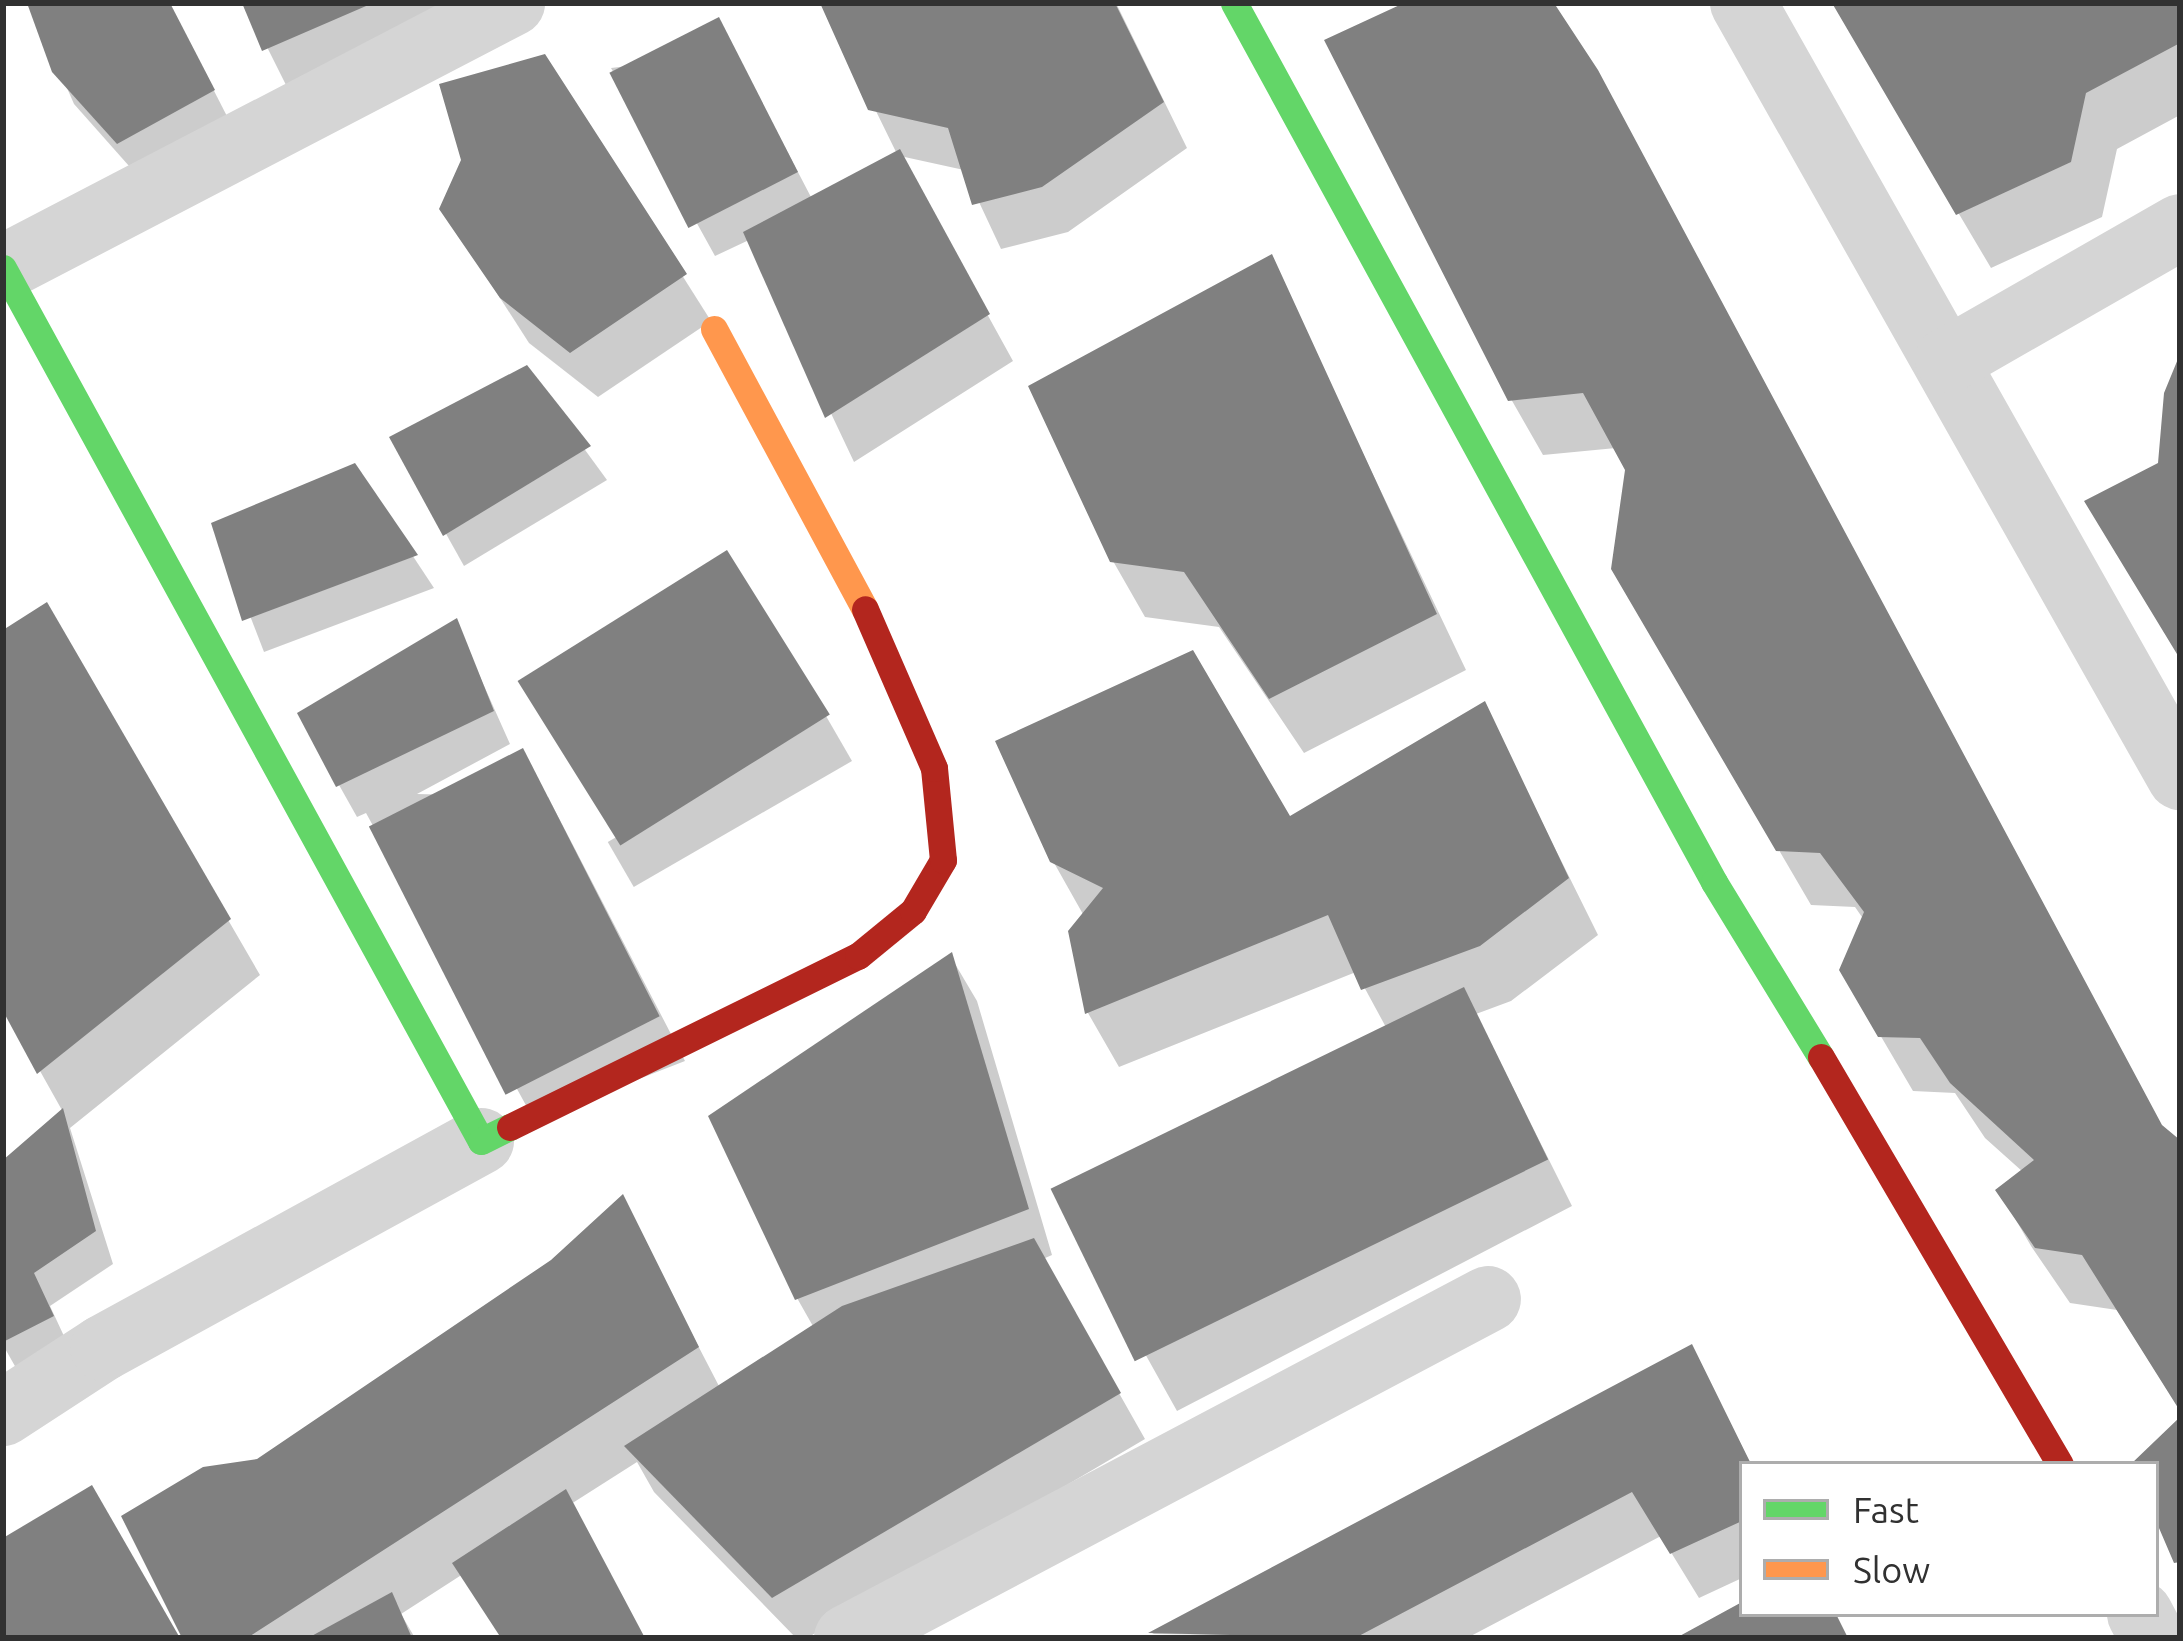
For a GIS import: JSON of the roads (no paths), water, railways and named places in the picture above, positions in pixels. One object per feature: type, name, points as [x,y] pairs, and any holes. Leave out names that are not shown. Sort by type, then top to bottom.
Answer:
[{"type":"street","points":[[482,1141],[3,268],[512,3]]},
{"type":"street","points":[[1234,3],[1714,882],[1994,1342],[2058,1461]]},
{"type":"street","points":[[1743,3],[2180,777]]},
{"type":"street","points":[[1948,360],[2180,227]]},
{"type":"street","points":[[3,1413],[103,1348],[482,1141],[858,956],[913,911],[943,860],[934,768],[895,665],[714,329]]},
{"type":"street","points":[[885,1629],[1488,1299]]}]
